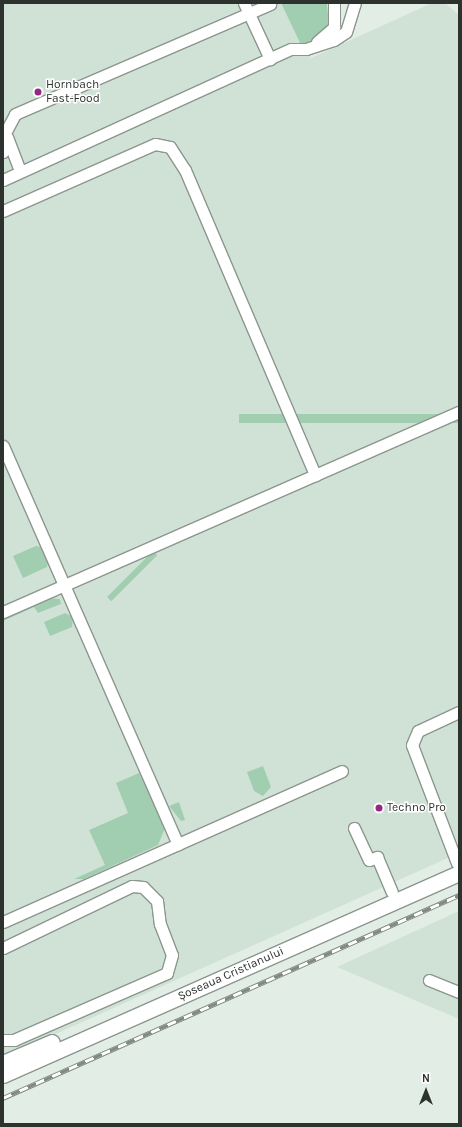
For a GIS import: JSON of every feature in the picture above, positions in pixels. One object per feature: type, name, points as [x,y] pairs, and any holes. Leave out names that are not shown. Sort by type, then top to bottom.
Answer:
[{"type":"main road","name":"Șoseaua Cristianului","points":[[3,1063],[392,892],[458,866]]},
{"type":"main road","name":"Șoseaua Cristianului","points":[[3,1075],[458,866]]},
{"type":"street","points":[[306,49],[334,27],[334,3]]},
{"type":"street","points":[[3,180],[291,49],[306,49],[324,45],[346,32],[355,3]]},
{"type":"street","points":[[3,152],[5,133],[15,114],[247,8],[270,4]]},
{"type":"street","points":[[247,8],[270,59]]},
{"type":"street","points":[[5,133],[20,172]]},
{"type":"street","points":[[3,211],[155,144],[170,147],[185,170],[315,475]]},
{"type":"street","points":[[3,612],[459,412]]},
{"type":"street","points":[[3,446],[66,584],[178,844]]},
{"type":"street","points":[[458,866],[412,745],[418,731],[459,712]]},
{"type":"street","points":[[3,922],[342,771]]},
{"type":"street","points":[[354,828],[369,860],[377,858],[392,892]]},
{"type":"street","points":[[3,948],[132,886],[143,887],[157,901],[160,924],[172,955],[167,973],[14,1040],[3,1040]]},
{"type":"street","points":[[429,980],[459,992]]},
{"type":"shaded area","points":[[3,3],[281,3],[303,49],[313,50],[309,59],[432,3],[445,3],[459,15],[459,853],[11,1054],[3,1053]]},
{"type":"shaded area","points":[[459,911],[459,1019],[337,967]]},
{"type":"green space","points":[[281,3],[327,3],[329,25],[316,41],[302,47]]},
{"type":"green space","points":[[239,414],[459,414],[459,423],[239,423]]},
{"type":"green space","points":[[36,546],[41,547],[48,562],[47,567],[23,578],[13,556]]},
{"type":"green space","points":[[153,551],[157,555],[111,601],[107,597]]},
{"type":"green space","points":[[50,598],[60,599],[61,604],[38,613],[34,607],[3,621],[3,618]]},
{"type":"green space","points":[[65,613],[73,617],[72,627],[50,636],[44,622]]},
{"type":"green space","points":[[263,766],[271,787],[263,796],[254,791],[247,772]]},
{"type":"green space","points":[[139,773],[163,819],[165,828],[158,845],[84,879],[74,879],[105,865],[89,830],[128,813],[116,783]]},
{"type":"green space","points":[[179,802],[185,820],[181,821],[169,806]]},
{"type":"railway","points":[[3,1098],[459,895]]},
{"type":"place","name":"Hornbach Fast-Food","points":[[38,92]]},
{"type":"place","name":"Techno Pro","points":[[379,808]]}]
